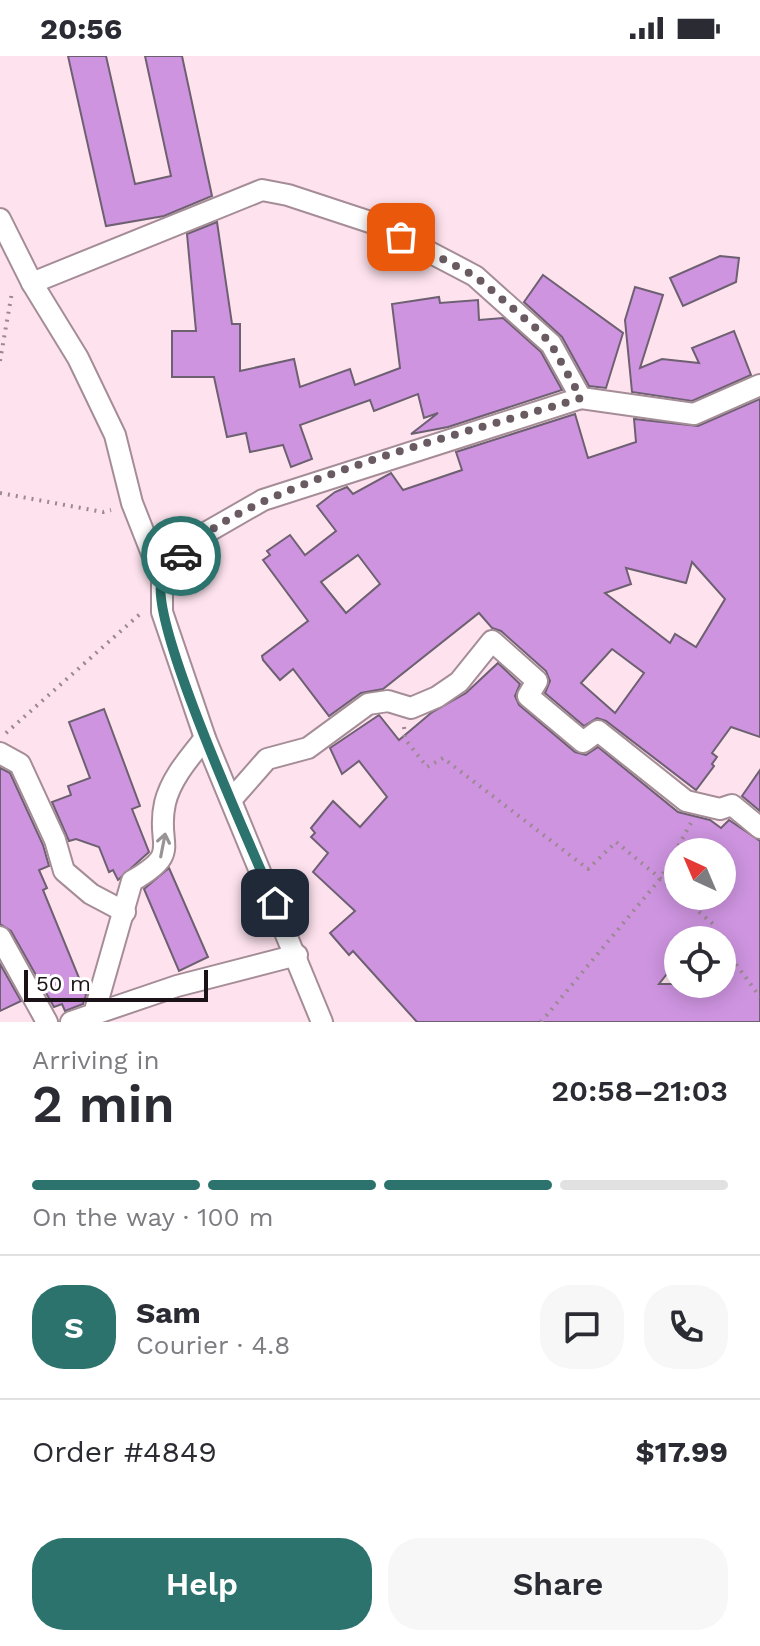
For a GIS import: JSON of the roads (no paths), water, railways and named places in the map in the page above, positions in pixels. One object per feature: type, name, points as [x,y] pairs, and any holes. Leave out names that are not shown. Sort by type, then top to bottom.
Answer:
[{"type":"street","points":[[23,282],[262,190],[288,195],[376,224],[475,276],[551,344],[581,398]]},
{"type":"street","points":[[0,219],[23,282],[78,358],[115,435],[132,503],[162,579],[162,612],[205,738],[297,955],[322,1022]]},
{"type":"street","points":[[162,579],[195,539],[263,500],[581,398],[694,414],[760,385]]},
{"type":"street","points":[[231,800],[267,759],[308,748],[368,704],[411,708],[437,697],[459,682],[492,641],[537,681],[528,696],[583,742],[598,731],[686,801],[701,807],[720,809],[732,805],[760,828]]},
{"type":"street","points":[[94,1014],[132,881],[157,866],[166,847],[165,803],[181,768],[205,738]]},
{"type":"street","points":[[0,753],[20,764],[55,840],[64,871],[91,894],[125,912]]},
{"type":"street","points":[[0,937],[47,1022]]},
{"type":"street","points":[[71,1022],[177,986],[297,955]]}]
